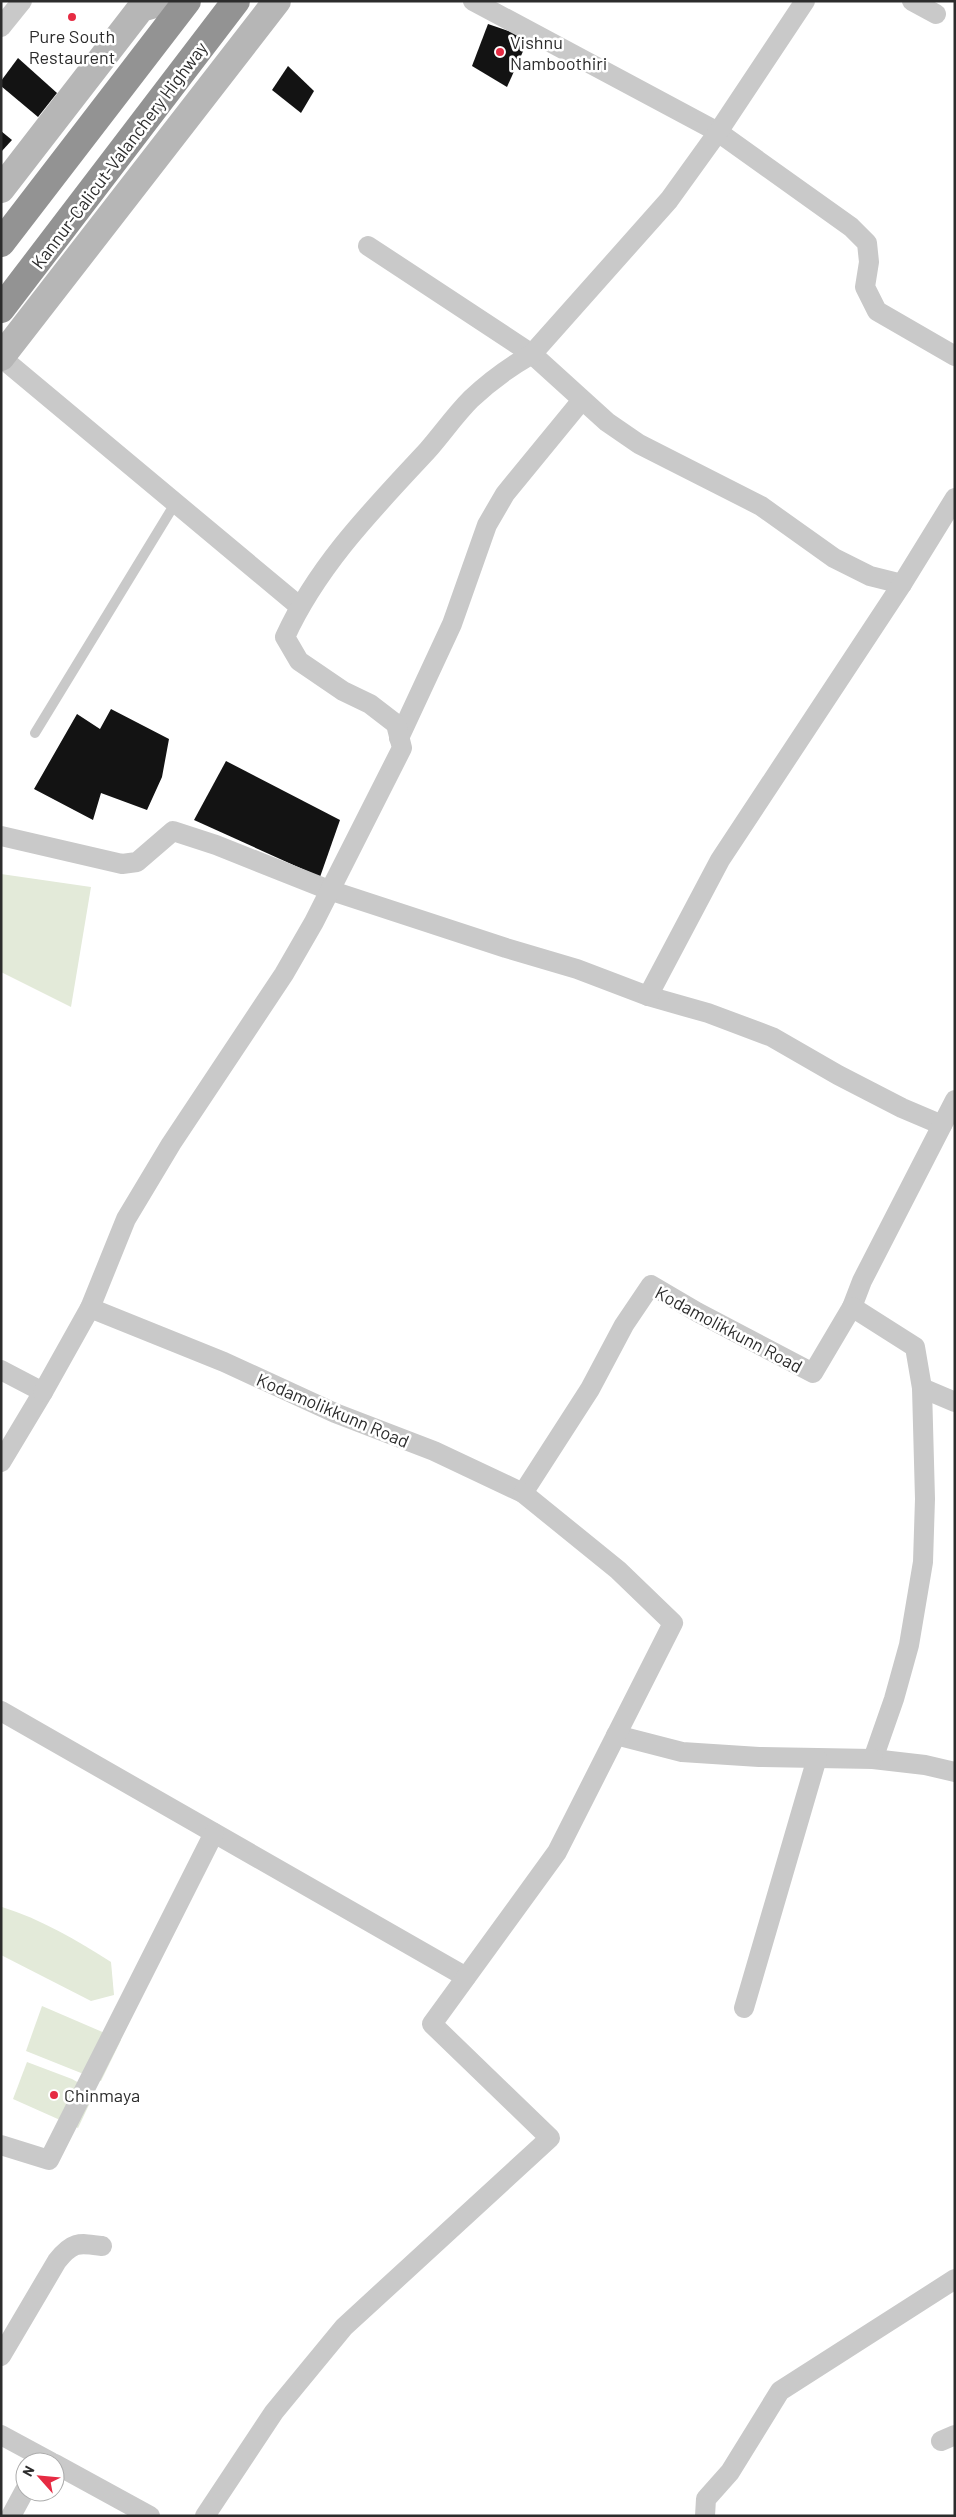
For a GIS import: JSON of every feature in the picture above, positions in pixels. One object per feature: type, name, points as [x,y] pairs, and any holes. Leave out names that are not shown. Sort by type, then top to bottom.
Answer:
[{"type":"highway","points":[[1,243],[186,1]]},
{"type":"highway","name":"Kannur-Calicut-Valanchery Highway","points":[[1,309],[236,1]]},
{"type":"street","points":[[1,27],[22,1]]},
{"type":"street","points":[[276,1],[5,361],[299,606]]},
{"type":"street","points":[[473,1],[718,132],[851,227],[866,242],[869,262],[865,287],[877,311],[955,356]]},
{"type":"street","points":[[1,1462],[90,1308],[126,1218],[170,1144],[284,974],[314,922],[375,798],[402,748],[396,724],[370,704],[343,691],[298,661],[285,637],[299,606],[320,573],[390,489],[427,451],[472,398],[514,364],[532,354],[669,200],[718,132],[805,1]]},
{"type":"street","points":[[912,1],[936,14]]},
{"type":"street","points":[[1,189],[150,3]]},
{"type":"street","points":[[368,246],[532,354],[606,422],[639,444],[762,506],[834,558],[870,576],[902,584]]},
{"type":"street","points":[[399,738],[452,624],[487,525],[505,494],[582,400]]},
{"type":"street","points":[[648,996],[720,860],[902,584],[955,498]]},
{"type":"street","points":[[1,836],[122,864],[137,862],[173,831],[216,845],[329,890],[506,948],[577,968],[648,996],[708,1013],[772,1037],[838,1076],[902,1108],[942,1125]]},
{"type":"street","points":[[873,1759],[894,1699],[909,1645],[923,1562],[925,1500],[922,1388],[915,1347],[852,1308],[862,1281],[955,1100]]},
{"type":"street","name":"Kodamolikkunn Road","points":[[90,1308],[224,1362],[326,1409],[434,1451],[523,1493],[590,1389],[624,1325],[651,1286],[814,1374],[852,1308]]},
{"type":"street","points":[[3,1371],[43,1392]]},
{"type":"street","points":[[922,1388],[955,1402]]},
{"type":"street","points":[[205,2516],[274,2412],[344,2327],[550,2138],[432,2024],[557,1852],[673,1622],[618,1570],[523,1493]]},
{"type":"street","points":[[1,1711],[466,1977]]},
{"type":"street","points":[[616,1735],[682,1752],[759,1757],[873,1759],[925,1765],[955,1772]]},
{"type":"street","points":[[744,2008],[817,1758]]},
{"type":"street","points":[[1,2145],[49,2160],[214,1833]]},
{"type":"street","points":[[1,2356],[57,2260],[68,2246],[81,2243],[102,2246]]},
{"type":"street","points":[[705,2516],[706,2499],[730,2472],[780,2391],[955,2279]]},
{"type":"street","points":[[1,2435],[30,2452]]},
{"type":"street","points":[[65,2471],[150,2516]]},
{"type":"street","points":[[11,2516],[19,2502]]},
{"type":"lane","points":[[35,733],[176,502]]},
{"type":"green space","points":[[1,874],[91,887],[71,1007],[1,972]]},
{"type":"green space","points":[[2,1907],[44,1924],[111,1962],[114,1995],[91,2001],[1,1955]]},
{"type":"green space","points":[[42,2006],[121,2040],[101,2081],[26,2051]]},
{"type":"green space","name":"Chinmaya","points":[[27,2062],[72,2079],[95,2092],[78,2128],[13,2099]]},
{"type":"building","name":"Vishnu Namboothiri","points":[[488,24],[529,38],[507,87],[472,66]]},
{"type":"building","points":[[18,58],[57,93],[38,117],[1,86],[1,81]]},
{"type":"building","points":[[288,66],[314,91],[301,113],[272,90]]},
{"type":"building","points":[[1,131],[12,140],[1,152]]},
{"type":"building","points":[[111,709],[169,739],[162,777],[147,810],[101,793],[93,820],[34,789],[77,714],[100,729]]},
{"type":"building","points":[[226,761],[340,820],[320,877],[194,820]]},
{"type":"place","name":"Pure South Restaurent","points":[[72,17]]},
{"type":"place","name":"Vishnu Namboothiri","points":[[500,52]]},
{"type":"place","name":"Chinmaya","points":[[54,2095]]}]
